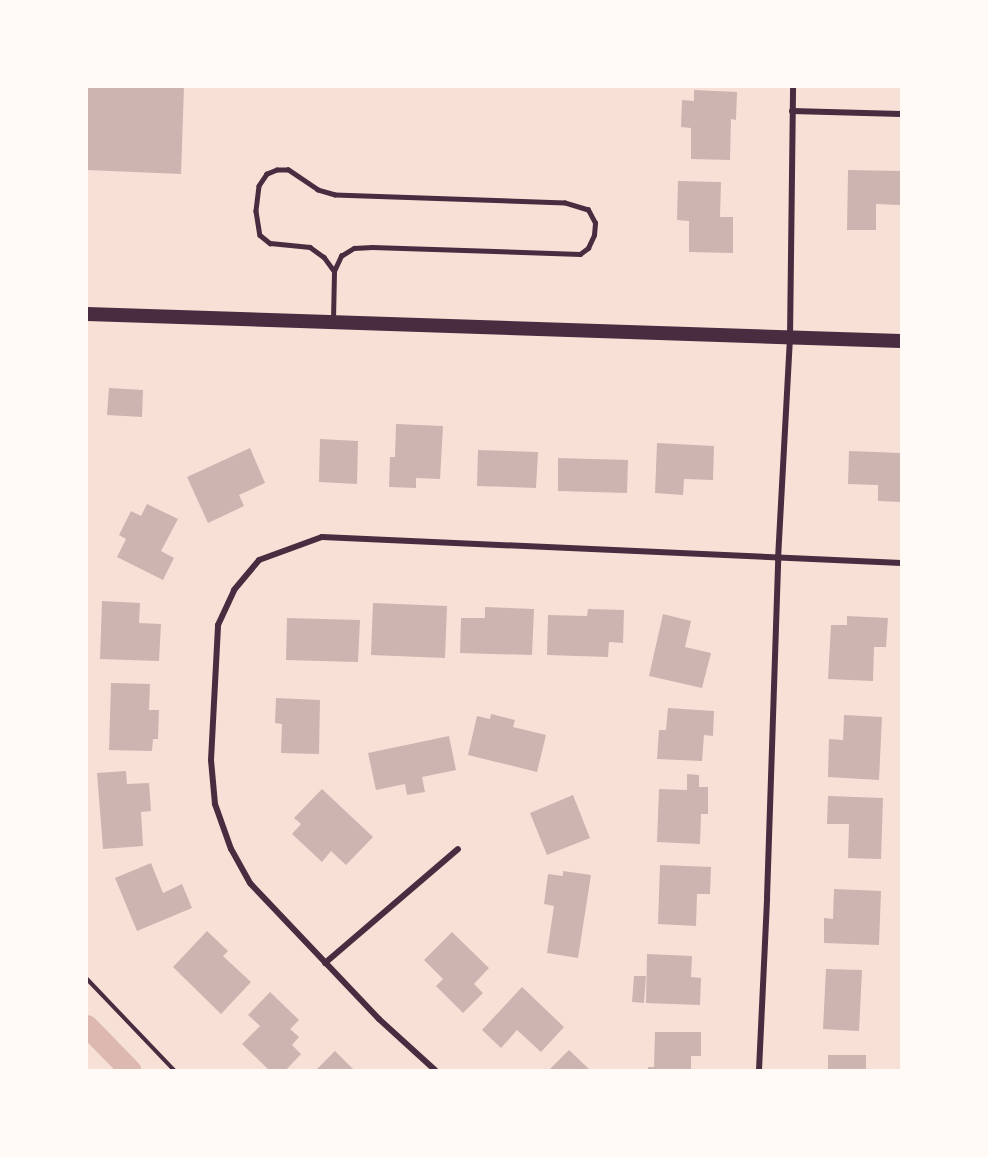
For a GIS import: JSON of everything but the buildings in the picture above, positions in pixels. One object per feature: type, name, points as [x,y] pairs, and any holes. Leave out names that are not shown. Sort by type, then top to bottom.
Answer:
[{"type":"main road","points":[[87,314],[333,320],[901,341]]},
{"type":"street","points":[[759,1070],[778,559],[790,338],[794,87]]},
{"type":"street","points":[[792,111],[901,114]]},
{"type":"street","points":[[435,1070],[379,1019],[250,883],[231,849],[215,804],[212,760],[218,626],[234,590],[260,560],[322,537],[901,563]]},
{"type":"street","points":[[325,963],[458,849]]},
{"type":"lane","points":[[333,320],[334,271],[341,256],[354,248],[580,254],[588,248],[594,236],[595,223],[588,210],[565,203],[334,195],[318,190],[288,170],[277,170],[267,174],[259,186],[256,212],[260,235],[270,243],[310,247],[324,257],[334,271]]},
{"type":"path","points":[[87,979],[174,1070]]},
{"type":"waterway","points":[[87,1026],[130,1070]]}]
